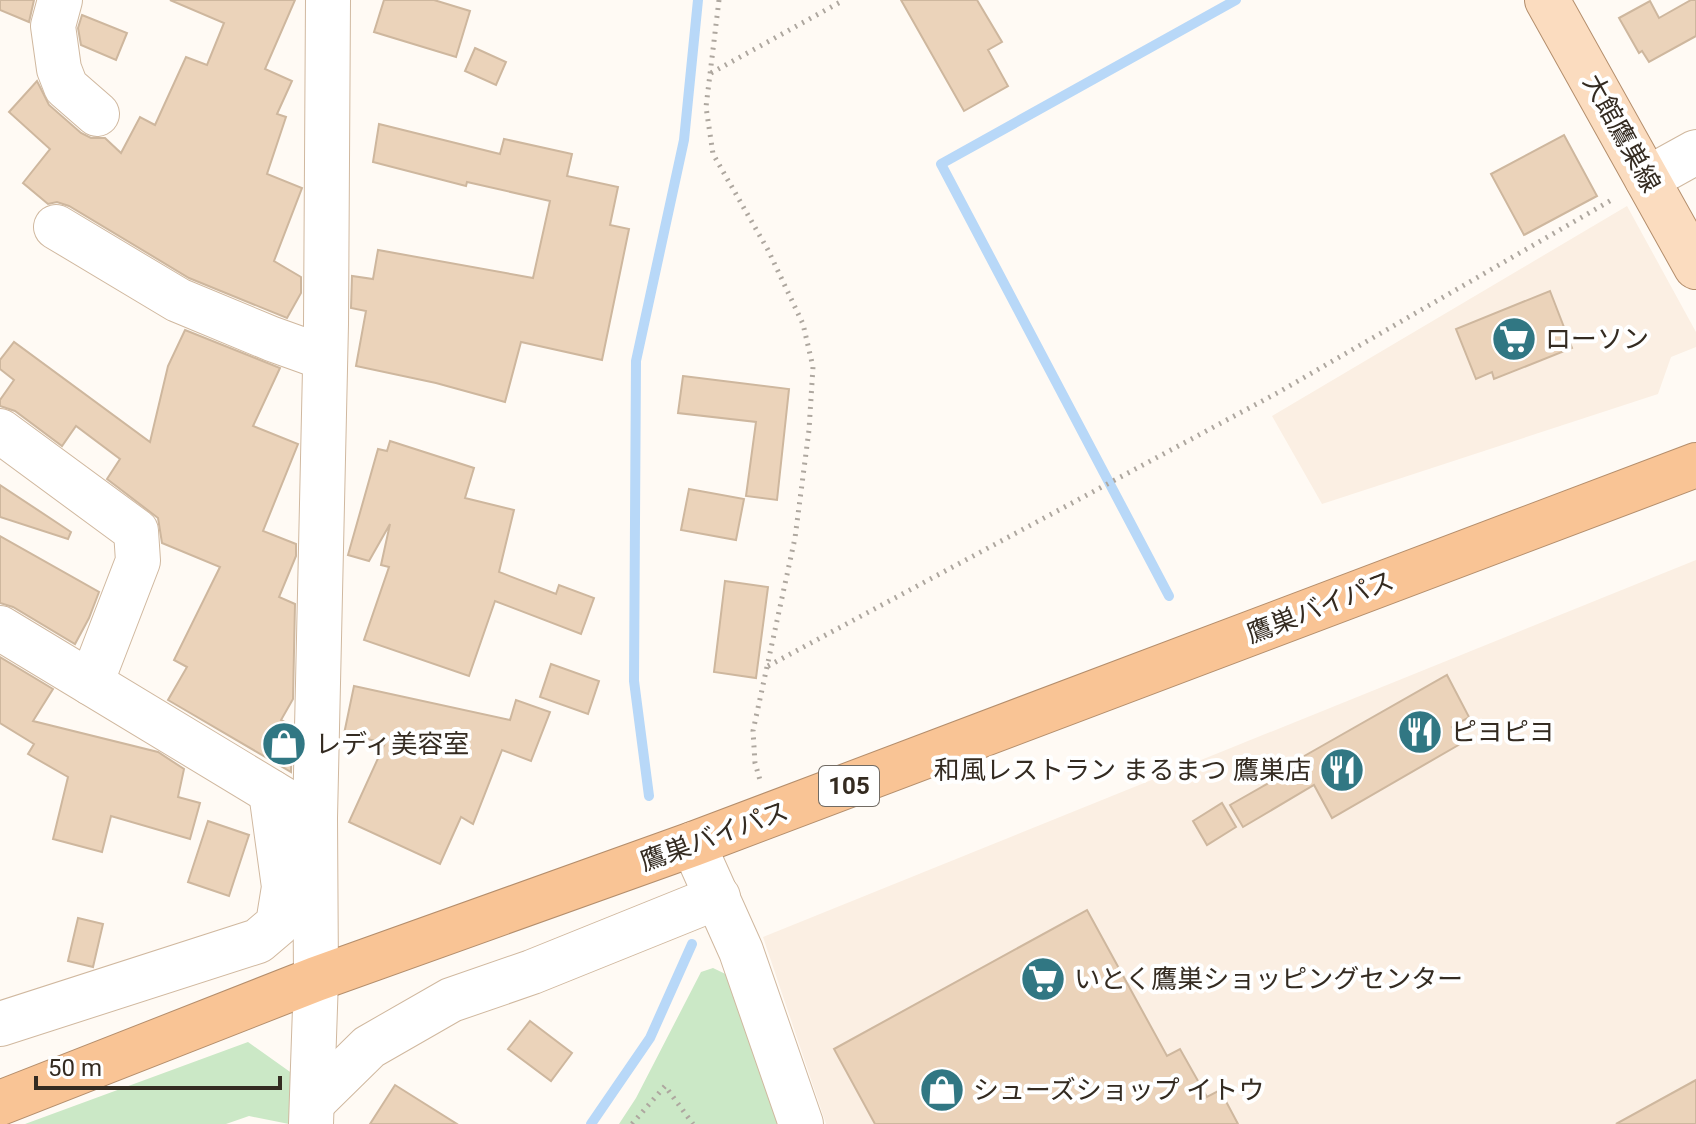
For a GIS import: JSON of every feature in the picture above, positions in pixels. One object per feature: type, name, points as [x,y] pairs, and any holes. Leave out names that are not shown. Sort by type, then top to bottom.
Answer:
[{"type":"highway","name":"鷹巣バイパス","points":[[0,1103],[316,979],[693,844],[1696,465]]},
{"type":"main road","name":"大館鷹巣線","points":[[1547,0],[1696,267]]},
{"type":"street","points":[[60,0],[53,26],[59,69],[66,87],[97,114]]},
{"type":"street","points":[[312,1113],[328,0]]},
{"type":"street","points":[[1647,179],[1696,152]]},
{"type":"street","points":[[56,227],[178,300],[325,358]]},
{"type":"street","points":[[0,431],[136,531],[138,561],[91,683]]},
{"type":"street","points":[[0,628],[315,818]]},
{"type":"street","points":[[0,1024],[258,941],[278,924],[284,887],[271,792]]},
{"type":"street","points":[[693,844],[741,951],[801,1124]]},
{"type":"street","points":[[312,1113],[369,1047],[451,1000],[532,972],[718,897]]},
{"type":"path","points":[[719,0],[706,107],[713,154],[768,250],[803,324],[813,367],[809,430],[795,538],[753,731],[755,763],[770,815]]},
{"type":"path","points":[[710,74],[844,0]]},
{"type":"path","points":[[768,666],[1279,392],[1647,179]]},
{"type":"path","points":[[632,1124],[665,1086],[693,1124]]},
{"type":"shaded area","points":[[1627,206],[1696,332],[1696,347],[1671,357],[1658,394],[1322,504],[1272,416]]},
{"type":"shaded area","points":[[1696,560],[1696,1124],[826,1124],[763,937]]},
{"type":"green space","points":[[713,968],[738,980],[786,1124],[619,1124],[636,1098],[701,972]]},
{"type":"green space","points":[[248,1042],[293,1074],[289,1124],[249,1116],[226,1124],[25,1124]]},
{"type":"building","points":[[0,0],[34,0],[29,22],[0,10]]},
{"type":"building","points":[[170,0],[295,0],[265,69],[292,81],[277,114],[286,117],[267,174],[302,188],[274,261],[301,277],[301,293],[287,318],[189,278],[69,206],[57,202],[48,204],[23,183],[50,149],[9,112],[37,81],[49,105],[81,133],[91,138],[105,138],[121,153],[140,117],[155,125],[186,57],[207,65],[224,23]]},
{"type":"building","points":[[384,0],[434,0],[470,11],[456,57],[374,32]]},
{"type":"building","points":[[901,0],[977,0],[1002,42],[988,50],[1008,86],[964,111]]},
{"type":"building","points":[[1696,0],[1696,36],[1649,62],[1642,51],[1639,53],[1619,18],[1650,1],[1659,18]]},
{"type":"building","points":[[82,15],[127,33],[116,60],[81,45],[78,28]]},
{"type":"building","points":[[475,48],[506,62],[496,85],[465,71]]},
{"type":"building","points":[[379,124],[500,154],[504,139],[572,154],[567,176],[618,187],[610,225],[629,229],[602,360],[521,342],[505,402],[356,366],[366,311],[351,308],[352,276],[373,279],[378,250],[533,278],[550,201],[467,182],[466,186],[373,162]]},
{"type":"building","points":[[1564,135],[1597,196],[1524,235],[1491,174]]},
{"type":"building","name":"ローソン","points":[[1550,291],[1572,348],[1494,379],[1492,372],[1476,379],[1456,329]]},
{"type":"building","points":[[185,330],[280,368],[253,426],[298,444],[263,531],[296,544],[296,556],[279,597],[295,604],[293,699],[281,720],[292,726],[291,772],[168,700],[187,667],[174,660],[220,567],[162,543],[158,518],[107,479],[120,459],[76,426],[62,446],[15,411],[0,406],[0,400],[14,380],[0,369],[0,360],[14,342],[150,442],[168,366]]},
{"type":"building","points":[[683,376],[789,389],[777,500],[746,496],[756,422],[678,413]]},
{"type":"building","points":[[390,441],[474,468],[465,498],[514,510],[499,572],[556,594],[559,585],[594,598],[581,634],[495,601],[469,676],[364,640],[389,567],[381,565],[390,524],[369,561],[348,555],[378,449],[387,451]]},
{"type":"building","points":[[0,485],[71,532],[68,539],[0,517]]},
{"type":"building","points":[[689,489],[744,499],[736,540],[681,530]]},
{"type":"building","points":[[0,536],[99,592],[75,644],[13,607],[0,603]]},
{"type":"building","points":[[725,581],[768,587],[756,678],[714,672]]},
{"type":"building","points":[[0,657],[53,689],[33,721],[158,752],[184,769],[178,797],[200,803],[190,839],[111,816],[102,852],[53,839],[68,777],[28,754],[34,744],[0,723]]},
{"type":"building","points":[[551,664],[599,681],[588,714],[540,697]]},
{"type":"building","points":[[1447,675],[1469,717],[1452,727],[1462,743],[1332,818],[1314,785],[1243,827],[1230,805],[1302,764],[1299,759]]},
{"type":"building","points":[[354,686],[510,720],[516,700],[550,712],[531,761],[502,750],[473,824],[461,817],[440,864],[349,822],[385,743],[344,734]]},
{"type":"building","points":[[1222,803],[1236,827],[1207,845],[1193,821]]},
{"type":"building","points":[[208,821],[249,835],[229,896],[188,882]]},
{"type":"building","name":"いとく鷹巣ショッピングセンター","points":[[1087,910],[1167,1056],[1180,1049],[1207,1097],[1220,1090],[1238,1124],[875,1124],[834,1049]]},
{"type":"building","points":[[78,918],[103,924],[93,967],[68,961]]},
{"type":"building","points":[[530,1021],[572,1053],[551,1081],[508,1049]]},
{"type":"building","points":[[1696,1080],[1696,1124],[1616,1124]]},
{"type":"building","points":[[395,1085],[457,1124],[370,1124]]},
{"type":"waterway","points":[[649,796],[634,681],[636,361],[684,140],[698,0]]},
{"type":"waterway","points":[[1169,596],[941,164],[1236,0]]},
{"type":"waterway","points":[[591,1124],[650,1038],[692,944]]},
{"type":"place","name":"ローソン","points":[[1514,339]]},
{"type":"place","name":"ピヨピヨ","points":[[1420,732]]},
{"type":"place","name":"レディ美容室","points":[[284,744]]},
{"type":"place","name":"和風レストラン まるまつ 鷹巣店","points":[[1342,770]]},
{"type":"place","name":"いとく鷹巣ショッピングセンター","points":[[1043,979]]},
{"type":"place","name":"シューズショップ イトウ","points":[[942,1090]]}]
